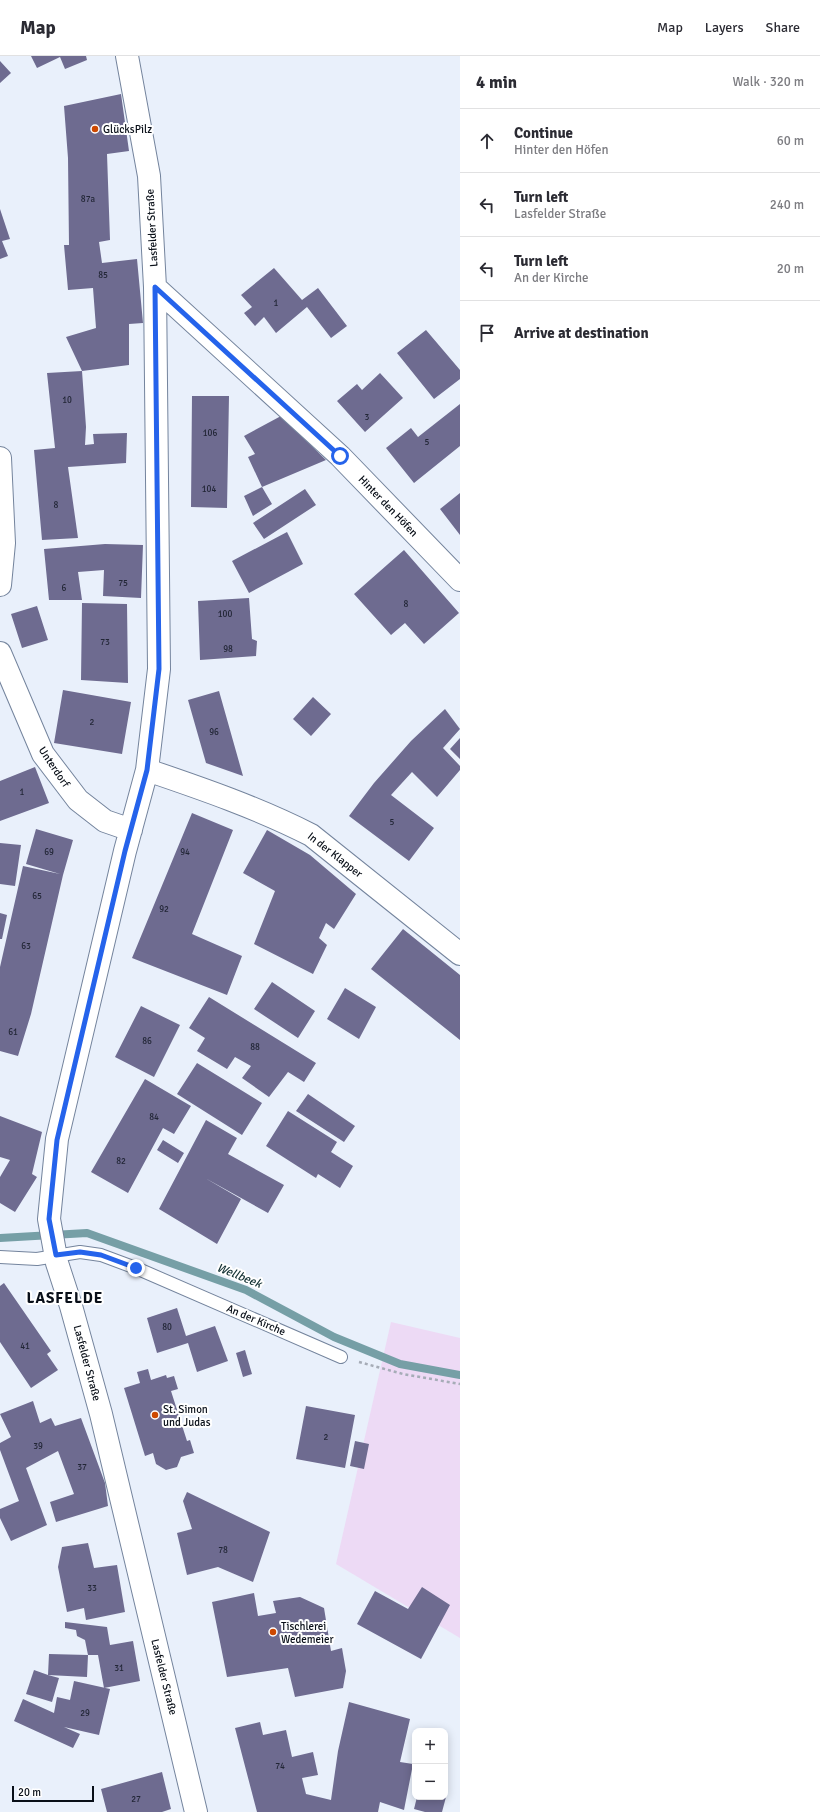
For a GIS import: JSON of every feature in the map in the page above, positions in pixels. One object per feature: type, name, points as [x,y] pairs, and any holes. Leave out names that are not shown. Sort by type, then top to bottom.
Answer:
[{"type":"street","name":"Lasfelder Straße","points":[[127,56],[149,176],[155,287],[159,669],[147,770],[130,830],[77,1049],[57,1140],[49,1219],[54,1249],[101,1414],[196,1812]]},
{"type":"street","name":"Hinter den Höfen","points":[[155,287],[340,456],[460,580]]},
{"type":"street","points":[[0,458],[4,544],[0,585]]},
{"type":"street","name":"Unterdorf","points":[[0,653],[48,760],[78,800],[105,821],[130,830]]},
{"type":"street","name":"In der Klapper","points":[[147,770],[215,793],[284,821],[311,835],[460,954]]},
{"type":"lane","name":"An der Kirche","points":[[0,1257],[37,1259],[54,1249],[101,1255],[136,1268],[341,1357]]},
{"type":"path","points":[[341,1357],[403,1374],[460,1384]]},
{"type":"shaded area","points":[[391,1322],[460,1338],[460,1638],[336,1564]]},
{"type":"building","points":[[31,56],[86,56],[87,60],[65,69],[60,57],[37,68]]},
{"type":"building","points":[[0,61],[11,73],[0,83]]},
{"type":"building","points":[[121,94],[129,151],[107,154],[110,240],[99,242],[102,263],[137,259],[143,323],[129,324],[129,365],[82,371],[66,337],[96,328],[93,288],[68,290],[64,245],[69,245],[68,158],[64,106]]},
{"type":"building","points":[[0,209],[10,239],[2,241],[8,256],[0,259]]},
{"type":"building","points":[[274,268],[302,300],[318,288],[347,326],[331,338],[307,307],[276,333],[264,317],[255,326],[244,313],[252,307],[241,295]]},
{"type":"building","points":[[426,330],[460,370],[460,379],[434,399],[397,353]]},
{"type":"building","points":[[82,371],[86,427],[85,445],[94,444],[93,434],[127,433],[126,463],[68,467],[78,538],[42,540],[34,450],[55,448],[47,373]]},
{"type":"building","points":[[380,373],[403,398],[365,432],[337,401],[357,384],[362,390]]},
{"type":"building","points":[[192,396],[229,396],[227,508],[191,507]]},
{"type":"building","points":[[460,404],[460,446],[414,483],[386,448],[411,428],[418,437]]},
{"type":"building","points":[[281,416],[326,460],[262,487],[248,457],[255,454],[244,436]]},
{"type":"building","points":[[262,487],[272,504],[253,516],[244,496]]},
{"type":"building","points":[[305,489],[316,505],[264,539],[253,523]]},
{"type":"building","points":[[460,493],[460,535],[440,509]]},
{"type":"building","points":[[287,532],[303,564],[249,593],[232,561]]},
{"type":"building","points":[[105,544],[143,545],[141,598],[103,596],[104,570],[78,572],[82,600],[49,600],[44,549]]},
{"type":"building","points":[[404,550],[459,613],[424,644],[405,623],[391,635],[354,594]]},
{"type":"building","points":[[249,598],[252,639],[257,641],[256,656],[200,660],[198,601]]},
{"type":"building","points":[[82,603],[127,604],[128,683],[81,680]]},
{"type":"building","points":[[37,606],[48,640],[22,648],[11,614]]},
{"type":"building","points":[[63,690],[131,702],[122,754],[54,743]]},
{"type":"building","points":[[219,691],[243,776],[206,763],[188,700]]},
{"type":"building","points":[[313,697],[331,714],[311,736],[293,719]]},
{"type":"building","points":[[445,709],[460,729],[443,748],[460,766],[460,770],[437,797],[412,772],[391,795],[434,828],[409,861],[349,816],[374,783],[411,741]]},
{"type":"building","points":[[460,738],[460,759],[450,749]]},
{"type":"building","points":[[35,767],[49,803],[0,821],[0,781]]},
{"type":"building","points":[[192,813],[233,830],[192,934],[242,956],[227,995],[132,958]]},
{"type":"building","points":[[36,829],[73,840],[63,875],[31,1014],[18,1056],[0,1051],[0,967],[23,866],[60,874],[26,864]]},
{"type":"building","points":[[267,830],[310,855],[356,894],[334,929],[326,923],[319,938],[327,945],[313,974],[254,944],[275,891],[243,873]]},
{"type":"building","points":[[0,843],[21,845],[15,886],[0,884]]},
{"type":"building","points":[[0,913],[7,915],[2,939],[0,939]]},
{"type":"building","points":[[403,929],[460,975],[460,1040],[371,969]]},
{"type":"building","points":[[272,982],[315,1011],[298,1038],[254,1009]]},
{"type":"building","points":[[345,988],[376,1007],[359,1039],[327,1019]]},
{"type":"building","points":[[209,997],[316,1063],[304,1082],[288,1072],[269,1097],[242,1078],[251,1066],[235,1057],[227,1069],[197,1051],[205,1038],[189,1028]]},
{"type":"building","points":[[141,1006],[180,1025],[154,1077],[115,1057]]},
{"type":"building","points":[[197,1063],[262,1103],[242,1135],[177,1094]]},
{"type":"building","points":[[145,1079],[191,1106],[174,1134],[163,1128],[128,1193],[91,1172]]},
{"type":"building","points":[[308,1094],[355,1126],[344,1142],[296,1111]]},
{"type":"building","points":[[288,1111],[337,1142],[331,1152],[353,1166],[340,1188],[318,1174],[316,1178],[266,1146]]},
{"type":"building","points":[[0,1116],[42,1132],[32,1174],[37,1177],[15,1212],[0,1203],[0,1177],[10,1160],[0,1157]]},
{"type":"building","points":[[206,1120],[237,1138],[228,1154],[284,1185],[268,1213],[205,1178],[241,1199],[217,1244],[159,1209]]},
{"type":"building","points":[[163,1140],[184,1153],[178,1163],[157,1150]]},
{"type":"building","points":[[4,1283],[51,1351],[47,1354],[58,1370],[31,1388],[0,1342],[0,1286]]},
{"type":"building","points":[[177,1308],[186,1336],[215,1326],[228,1361],[197,1372],[188,1343],[157,1353],[147,1318]]},
{"type":"building","points":[[245,1350],[252,1374],[243,1377],[236,1353]]},
{"type":"building","name":"St. Simon und Judas","points":[[148,1369],[151,1380],[166,1375],[167,1378],[174,1376],[178,1389],[171,1391],[187,1441],[190,1440],[194,1453],[181,1457],[177,1467],[166,1470],[156,1464],[153,1453],[145,1456],[124,1388],[140,1383],[137,1372]]},
{"type":"building","points":[[33,1401],[40,1423],[51,1418],[55,1426],[81,1418],[105,1483],[108,1506],[56,1522],[50,1502],[74,1494],[58,1451],[26,1468],[47,1525],[11,1541],[0,1518],[0,1509],[19,1501],[0,1450],[0,1443],[11,1437],[0,1414]]},
{"type":"building","points":[[306,1406],[355,1415],[345,1468],[296,1459]]},
{"type":"building","points":[[355,1441],[369,1444],[364,1469],[350,1466]]},
{"type":"building","points":[[187,1492],[270,1532],[253,1582],[218,1567],[187,1575],[177,1533],[192,1529],[183,1501]]},
{"type":"building","points":[[88,1543],[94,1568],[117,1565],[125,1612],[86,1620],[84,1608],[67,1612],[58,1567],[62,1547]]},
{"type":"building","points":[[422,1587],[450,1605],[421,1659],[357,1624],[375,1591],[408,1609]]},
{"type":"building","name":"Tischlerei Wedemeier","points":[[254,1593],[258,1616],[276,1613],[273,1601],[300,1597],[324,1608],[331,1651],[342,1648],[346,1671],[343,1688],[295,1697],[288,1668],[227,1677],[212,1602]]},
{"type":"building","points":[[65,1622],[107,1627],[110,1645],[133,1641],[140,1681],[104,1688],[98,1655],[88,1655],[85,1640],[77,1636],[76,1630],[65,1628]]},
{"type":"building","points":[[49,1654],[88,1655],[87,1677],[48,1675]]},
{"type":"building","points":[[34,1670],[59,1678],[52,1702],[26,1694]]},
{"type":"building","points":[[74,1681],[110,1689],[99,1735],[64,1727],[80,1734],[73,1748],[14,1721],[23,1699],[54,1713],[57,1697],[70,1700]]},
{"type":"building","points":[[349,1702],[410,1719],[400,1762],[412,1764],[404,1810],[380,1802],[378,1812],[257,1812],[235,1728],[260,1722],[263,1735],[286,1730],[292,1757],[313,1752],[318,1775],[302,1778],[306,1794],[331,1800],[338,1751]]},
{"type":"building","points":[[162,1772],[171,1809],[162,1812],[107,1812],[101,1789]]},
{"type":"building","points":[[416,1800],[445,1800],[442,1812],[425,1812],[414,1809]]},
{"type":"waterway","name":"Wellbeek","points":[[0,1238],[87,1233],[246,1290],[334,1337],[400,1364],[460,1375]]},
{"type":"place","name":"GlücksPilz","points":[[95,129]]},
{"type":"place","name":"St. Simon und Judas","points":[[155,1415]]},
{"type":"place","name":"Tischlerei Wedemeier","points":[[273,1632]]},
{"type":"district","name":"LASFELDE","points":[[65,1298]]},
{"type":"route","points":[[136,1268],[101,1255],[80,1252],[56,1255],[52,1243],[49,1219],[57,1140],[73,1064],[125,851],[147,770],[159,669],[155,287],[340,456]]}]
